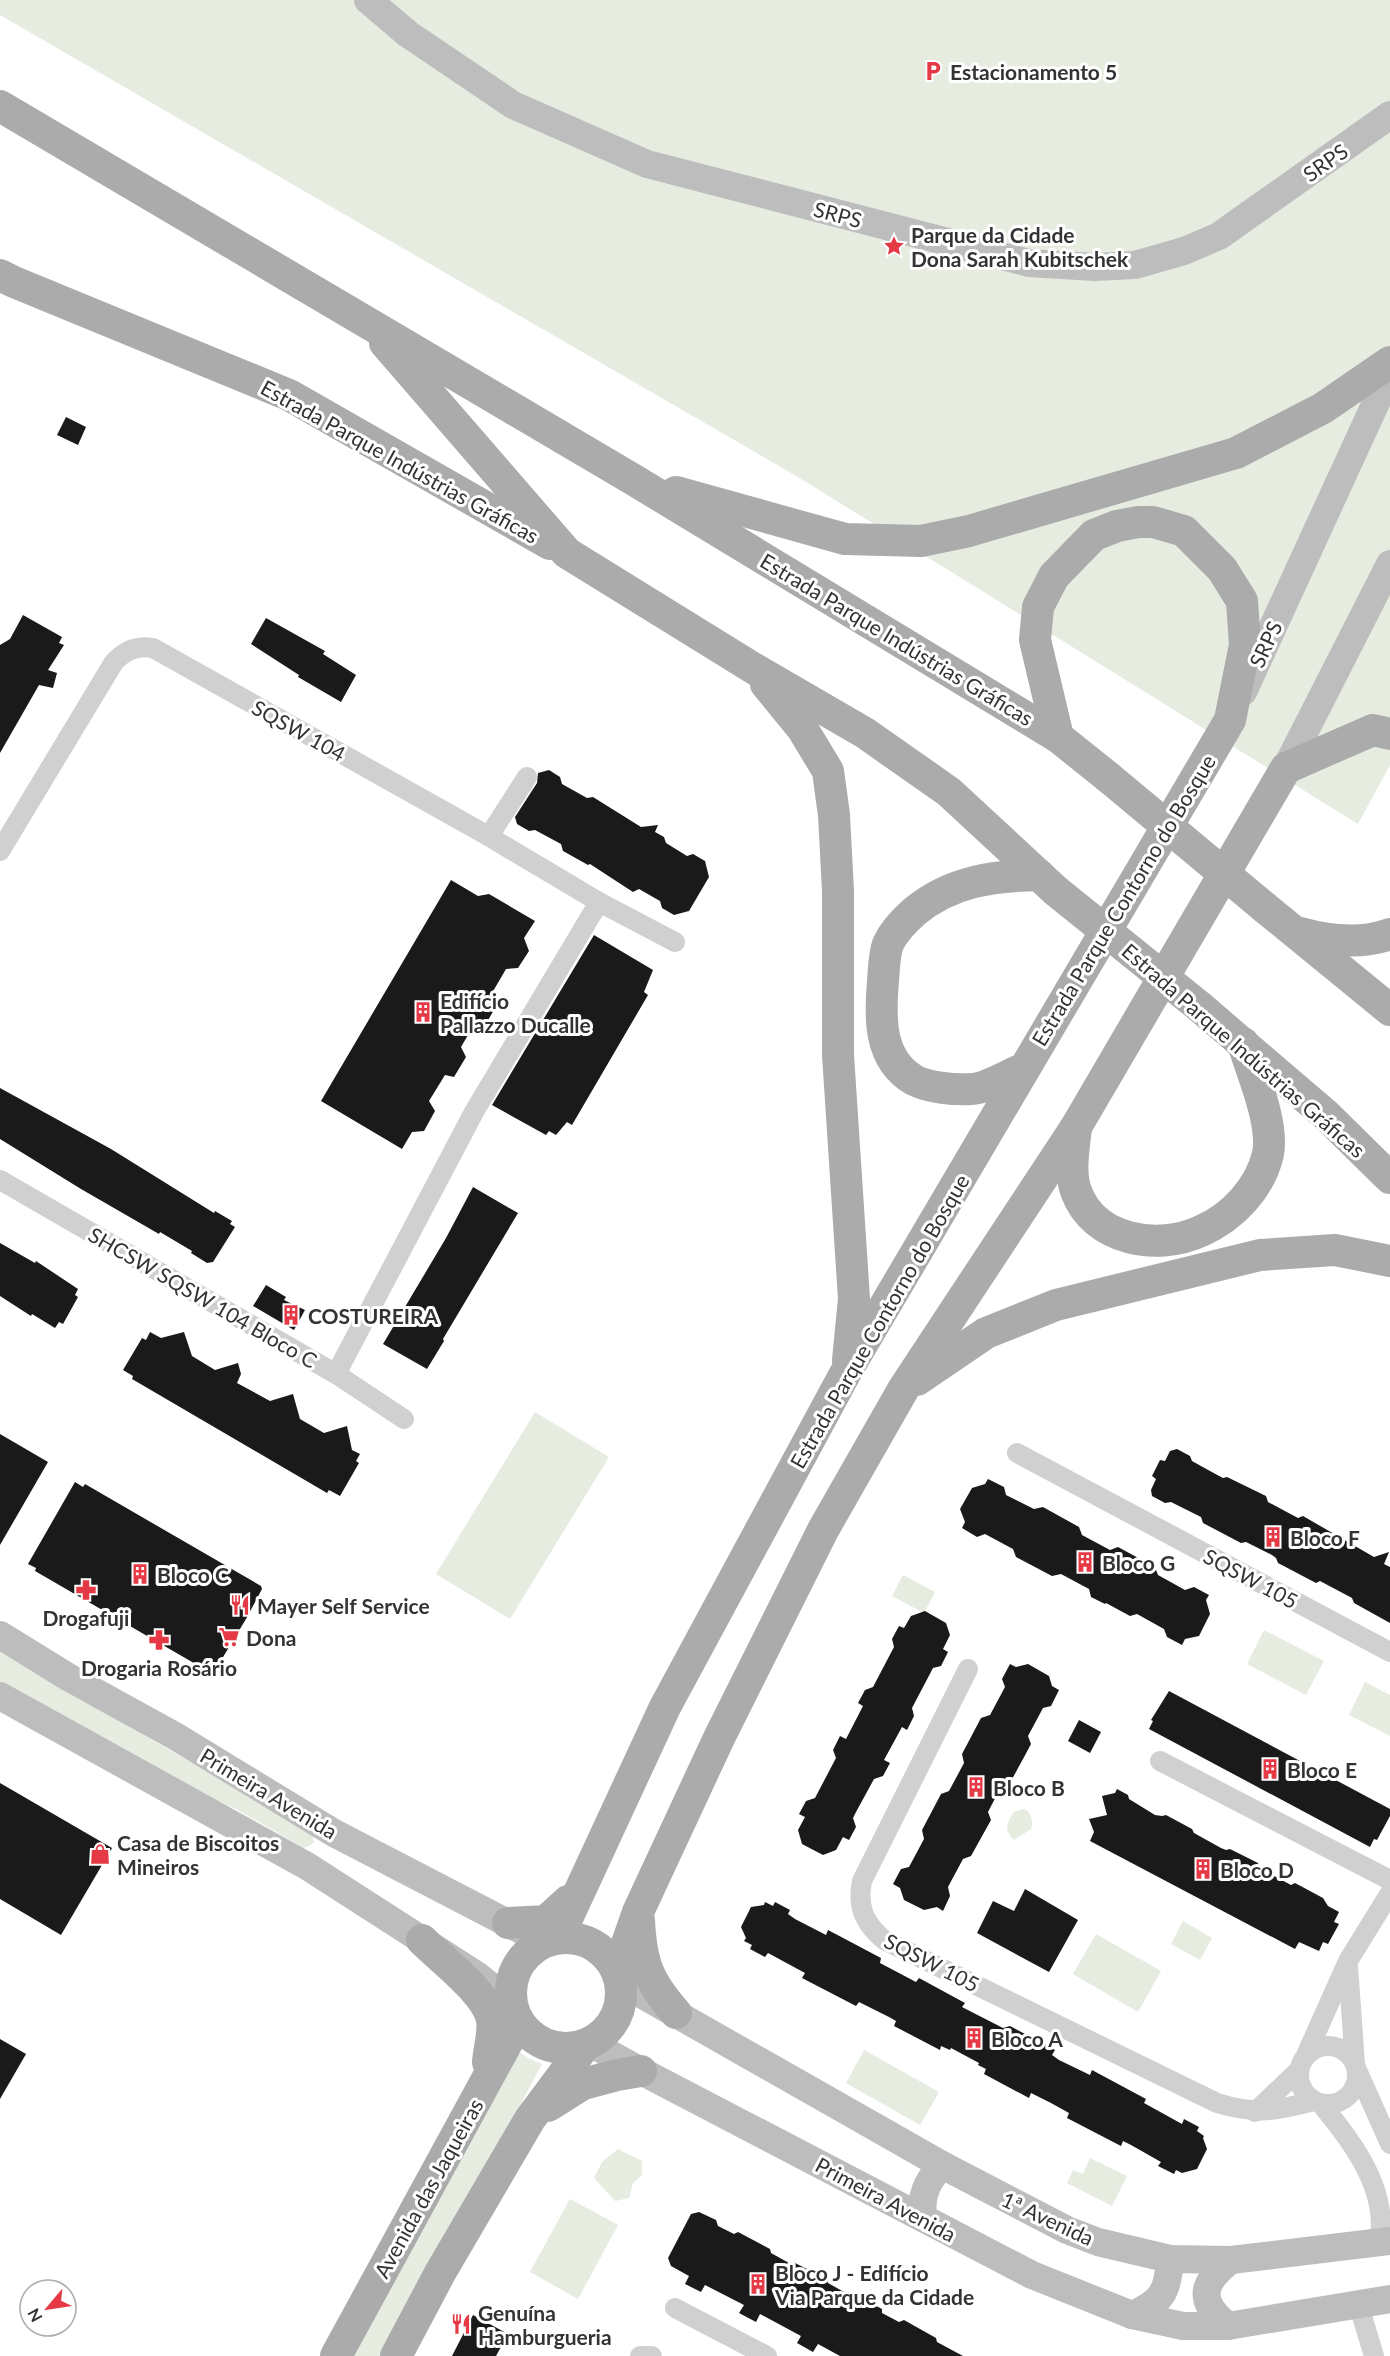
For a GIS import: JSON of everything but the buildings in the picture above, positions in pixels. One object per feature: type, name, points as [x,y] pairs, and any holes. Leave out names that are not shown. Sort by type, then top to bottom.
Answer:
[{"type":"main road","name":"SRPS","points":[[368,0],[408,34],[513,105],[647,164],[1029,263],[1095,267],[1135,265],[1184,251],[1219,236],[1388,118]]},
{"type":"main road","name":"Estrada Parque Indústrias Gráficas","points":[[0,106],[634,480],[1058,737],[1390,1010]]},
{"type":"main road","name":"Estrada Parque Indústrias Gráficas","points":[[0,275],[289,395],[510,523],[567,553],[753,668],[865,733],[949,792],[1048,883],[1200,1007],[1326,1115],[1390,1178]]},
{"type":"main road","name":"Estrada Parque Indústrias Gráficas","points":[[367,322],[567,553]]},
{"type":"main road","points":[[634,480],[845,539],[921,541],[969,531],[1236,453],[1323,408],[1390,362]]},
{"type":"main road","name":"SRPS","points":[[1230,720],[1390,372]]},
{"type":"main road","name":"Estrada Parque Contorno do Bosque","points":[[551,1940],[586,1880],[665,1707],[847,1370],[1230,720],[1245,645],[1242,601],[1222,568],[1184,531],[1153,522],[1117,526],[1094,535],[1054,576],[1038,607],[1035,640],[1058,737]]},
{"type":"main road","points":[[396,2356],[440,2273],[530,2119],[588,2043],[603,2033],[616,2015],[620,2004],[619,1977],[638,1912],[719,1738],[818,1540],[904,1388],[1076,1127],[1286,768],[1390,564]]},
{"type":"main road","points":[[753,668],[802,728],[828,771],[834,815],[838,891],[838,1055],[854,1299],[847,1370]]},
{"type":"main road","points":[[1286,768],[1373,730],[1390,734]]},
{"type":"main road","points":[[1023,1069],[975,1089],[932,1086],[914,1080],[895,1063],[886,1045],[882,1027],[881,1009],[888,944],[915,911],[946,892],[970,882],[993,877],[1048,883]]},
{"type":"main road","points":[[1295,932],[1330,941],[1365,940],[1390,934]]},
{"type":"main road","points":[[1076,1127],[1073,1168],[1076,1190],[1083,1205],[1095,1220],[1111,1232],[1130,1238],[1174,1239],[1199,1232],[1244,1201],[1259,1178],[1268,1153],[1268,1124],[1243,1043]]},
{"type":"main road","points":[[904,1388],[986,1333],[1056,1305],[1260,1255],[1335,1250],[1390,1261]]},
{"type":"main road","name":"Primeira Avenida","points":[[0,1635],[69,1677],[175,1736],[334,1833],[508,1923],[551,1940]]},
{"type":"main road","name":"Primeira Avenida","points":[[0,1696],[307,1866],[478,1976],[514,2010]]},
{"type":"main road","points":[[307,1866],[323,1857],[331,1844],[334,1833]]},
{"type":"main road","points":[[508,1923],[546,1921],[564,1906],[586,1880]]},
{"type":"main road","points":[[638,1912],[640,1948],[644,1963],[654,1986],[676,2013]]},
{"type":"main road","points":[[588,2043],[564,2048],[541,2042],[531,2036],[514,2010],[512,1978],[517,1966],[533,1948],[551,1940],[576,1938],[594,1945],[611,1962],[619,1977],[676,2013],[942,2166],[926,2187],[923,2197],[923,2217]]},
{"type":"main road","points":[[422,1940],[470,1984],[486,2004],[492,2020],[485,2082]]},
{"type":"main road","name":"Avenida das Jaqueiras","points":[[336,2356],[508,2039],[514,2010]]},
{"type":"main road","name":"Primeira Avenida","points":[[588,2043],[1032,2275],[1132,2315],[1183,2326],[1228,2326]]},
{"type":"main road","points":[[530,2119],[583,2084],[641,2071]]},
{"type":"main road","name":"1ª Avenida","points":[[942,2166],[1067,2230],[1098,2242],[1170,2259],[1231,2260],[1384,2242]]},
{"type":"main road","points":[[1132,2315],[1151,2307],[1162,2297],[1168,2283],[1170,2259]]},
{"type":"main road","points":[[1231,2260],[1215,2272],[1209,2283],[1207,2295],[1208,2304],[1214,2314],[1228,2326],[1390,2299]]},
{"type":"street","name":"SQSW 104","points":[[0,851],[114,662],[137,647],[153,648],[489,836],[599,902],[675,942]]},
{"type":"street","points":[[489,836],[527,777]]},
{"type":"street","points":[[336,1374],[474,1112],[599,902]]},
{"type":"street","name":"SHCSW SQSW 104 Bloco C","points":[[0,1180],[336,1374],[404,1419]]},
{"type":"street","name":"SQSW 105","points":[[1017,1453],[1390,1652]]},
{"type":"street","name":"SQSW 105","points":[[968,1669],[862,1881],[860,1900],[865,1921],[884,1940],[1217,2103],[1255,2112],[1317,2102]]},
{"type":"street","points":[[1160,1761],[1390,1880]]},
{"type":"street","points":[[1384,2242],[1384,2218],[1378,2192],[1356,2145],[1301,2088],[1298,2071],[1348,1961],[1390,1893]]},
{"type":"street","points":[[1317,2102],[1331,2104],[1341,2102],[1349,2096],[1357,2078],[1348,1961]]},
{"type":"street","points":[[1307,2053],[1324,2045],[1334,2046],[1350,2056],[1390,2144]]},
{"type":"street","points":[[1255,2112],[1298,2071]]},
{"type":"street","points":[[1358,2303],[1374,2356]]},
{"type":"street","points":[[675,2308],[767,2356]]},
{"type":"street","points":[[640,2356],[652,2356]]},
{"type":"shaded area","name":"Parque da Cidade Dona Sarah Kubitschek","points":[[0,0],[1390,0],[1390,765],[1358,824],[798,477],[0,15]]},
{"type":"shaded area","points":[[535,1412],[609,1457],[510,1619],[436,1574]]},
{"type":"shaded area","points":[[903,1575],[935,1592],[924,1613],[892,1596]]},
{"type":"shaded area","points":[[1264,1630],[1324,1661],[1306,1695],[1247,1664]]},
{"type":"shaded area","points":[[0,1651],[312,1833],[314,1842],[304,1848],[236,1809],[151,1771],[0,1682]]},
{"type":"shaded area","points":[[1365,1682],[1390,1695],[1390,1736],[1349,1715]]},
{"type":"shaded area","points":[[1023,1809],[1028,1811],[1030,1816],[1031,1829],[1014,1840],[1008,1833],[1008,1823],[1014,1812]]},
{"type":"shaded area","points":[[1183,1921],[1212,1938],[1200,1960],[1171,1944]]},
{"type":"shaded area","points":[[1096,1934],[1161,1971],[1138,2012],[1073,1974]]},
{"type":"shaded area","points":[[515,2049],[542,2064],[387,2356],[352,2356]]},
{"type":"shaded area","points":[[864,2050],[939,2092],[920,2125],[846,2083]]},
{"type":"shaded area","points":[[618,2149],[642,2161],[642,2175],[633,2183],[629,2198],[615,2201],[594,2178],[602,2162]]},
{"type":"shaded area","points":[[1090,2158],[1127,2176],[1112,2206],[1067,2183],[1073,2170],[1083,2174]]},
{"type":"shaded area","points":[[570,2199],[618,2225],[578,2299],[530,2272]]},
{"type":"place","name":"Estacionamento 5","points":[[933,71]]},
{"type":"place","name":"Parque da Cidade Dona Sarah Kubitschek","points":[[894,246]]},
{"type":"place","name":"Edifício Pallazzo Ducalle","points":[[423,1012]]},
{"type":"place","name":"COSTUREIRA","points":[[291,1315]]},
{"type":"place","name":"Bloco F","points":[[1273,1537]]},
{"type":"place","name":"Bloco G","points":[[1085,1562]]},
{"type":"place","name":"Bloco C","points":[[140,1574]]},
{"type":"place","name":"Drogafuji","points":[[86,1590]]},
{"type":"place","name":"Mayer Self Service","points":[[240,1605]]},
{"type":"place","name":"Dona","points":[[229,1637]]},
{"type":"place","name":"Drogaria Rosário","points":[[159,1640]]},
{"type":"place","name":"Bloco E","points":[[1270,1769]]},
{"type":"place","name":"Bloco B","points":[[976,1787]]},
{"type":"place","name":"Casa de Biscoitos Mineiros","points":[[100,1854]]},
{"type":"place","name":"Bloco D","points":[[1203,1869]]},
{"type":"place","name":"Bloco A","points":[[974,2038]]},
{"type":"place","name":"Bloco J - Edifício Via Parque da Cidade","points":[[758,2284]]},
{"type":"place","name":"Genuína Hamburgueria","points":[[461,2324]]}]
